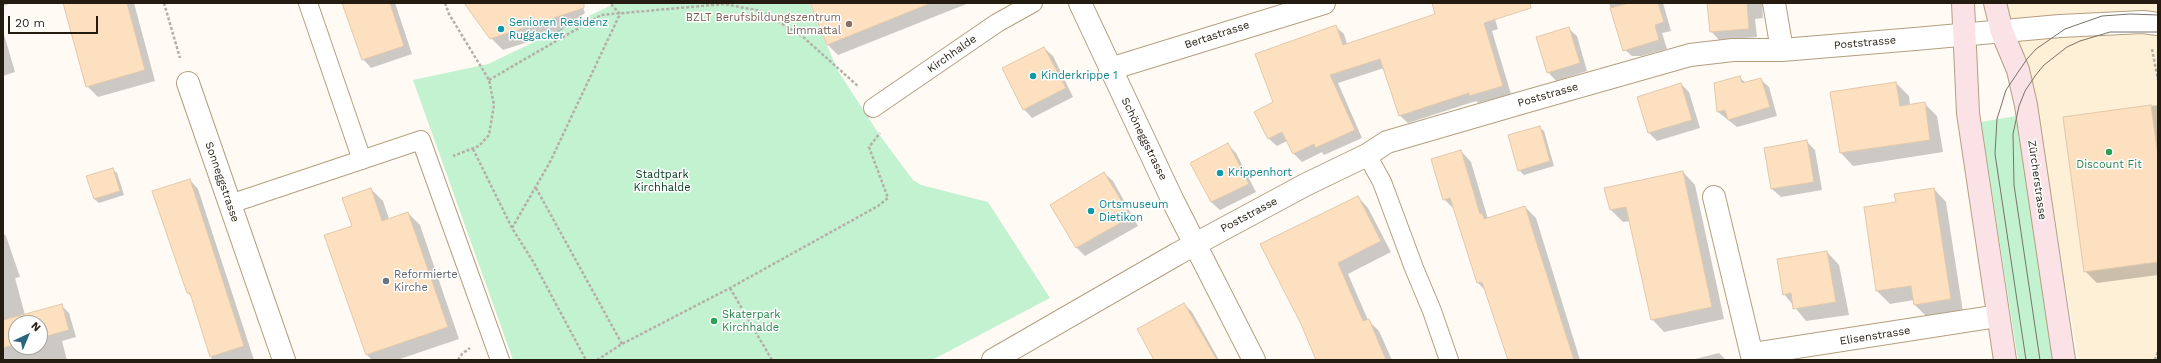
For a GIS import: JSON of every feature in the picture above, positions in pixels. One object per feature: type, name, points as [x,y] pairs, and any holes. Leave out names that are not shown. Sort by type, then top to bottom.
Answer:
[{"type":"main road","points":[[1964,3],[1968,113],[2005,360]]},
{"type":"main road","name":"Zürcherstrasse","points":[[1995,3],[2002,32],[2018,70],[2026,105],[2064,360]]},
{"type":"street","name":"Schöneggstrasse","points":[[1080,3],[1110,69],[1195,244],[1254,360]]},
{"type":"street","name":"Bertastrasse","points":[[1110,69],[1324,3]]},
{"type":"street","points":[[1774,3],[1782,50]]},
{"type":"street","name":"Poststrasse","points":[[993,360],[1195,244],[1305,184],[1367,155],[1387,142],[1690,55],[1733,50],[1782,50],[2060,26],[2143,22],[2158,24]]},
{"type":"street","name":"Sonneggstrasse","points":[[188,83],[284,360]]},
{"type":"street","name":"Elisenstrasse","points":[[1714,197],[1752,357],[1998,316]]},
{"type":"lane","points":[[308,3],[362,160]]},
{"type":"lane","name":"Kirchhalde","points":[[874,108],[997,23],[1033,3]]},
{"type":"lane","points":[[230,204],[421,140],[500,360]]},
{"type":"lane","points":[[1367,155],[1382,182],[1414,268],[1432,311],[1449,360]]},
{"type":"path","points":[[164,3],[188,83]]},
{"type":"path","points":[[429,164],[479,146],[489,135],[494,105],[489,80],[449,14],[445,3]]},
{"type":"path","points":[[610,3],[620,14]]},
{"type":"path","points":[[489,80],[601,15],[724,4],[761,11],[802,36],[858,84],[885,125],[870,148],[888,198],[878,206],[730,288],[622,344],[597,360]]},
{"type":"path","points":[[512,228],[550,162],[620,14]]},
{"type":"path","points":[[473,148],[512,228],[534,263],[586,360]]},
{"type":"path","points":[[536,188],[622,344]]},
{"type":"path","points":[[730,288],[772,360]]},
{"type":"path","points":[[2155,360],[2158,351]]},
{"type":"shaded area","points":[[2005,3],[2158,3],[2158,360],[2078,360],[2041,131]]},
{"type":"green space","name":"Stadtpark Kirchhalde","points":[[616,3],[809,3],[838,71],[881,137],[913,180],[921,185],[988,202],[1050,298],[932,360],[513,360],[413,80],[488,64]]},
{"type":"green space","points":[[2016,116],[2054,360],[2018,360],[1981,122]]},
{"type":"building","points":[[63,3],[127,3],[145,70],[86,87]]},
{"type":"building","points":[[342,3],[390,3],[404,46],[362,60]]},
{"type":"building","name":"Senioren Residenz Ruggacker","points":[[464,3],[584,3],[584,8],[490,39]]},
{"type":"building","name":"BZLT Berufsbildungszentrum Limmattal","points":[[810,3],[929,3],[929,4],[827,45]]},
{"type":"building","points":[[1432,3],[1530,3],[1531,8],[1484,23],[1503,86],[1469,96],[1469,93],[1399,116],[1380,59],[1330,75],[1355,130],[1315,148],[1314,144],[1293,154],[1282,132],[1268,139],[1254,112],[1273,102],[1255,54],[1336,25],[1343,45],[1435,14]]},
{"type":"building","points":[[1629,3],[1658,3],[1664,22],[1655,25],[1659,40],[1623,51],[1610,8]]},
{"type":"building","points":[[1707,3],[1747,3],[1749,29],[1710,32]]},
{"type":"building","points":[[1569,27],[1580,63],[1547,73],[1536,37]]},
{"type":"building","name":"Kinderkrippe 1","points":[[1044,47],[1066,88],[1023,110],[1002,68]]},
{"type":"building","points":[[1740,76],[1742,83],[1761,78],[1770,107],[1728,120],[1725,110],[1717,112],[1714,83]]},
{"type":"building","points":[[1896,82],[1900,106],[1925,102],[1930,140],[1840,153],[1830,92]]},
{"type":"building","points":[[1681,83],[1692,120],[1648,133],[1637,97]]},
{"type":"building","points":[[2151,105],[2158,157],[2158,262],[2084,272],[2063,117]]},
{"type":"building","points":[[1540,126],[1550,161],[1518,171],[1508,135]]},
{"type":"building","points":[[1807,140],[1814,182],[1771,189],[1764,148]]},
{"type":"building","name":"Krippenhort","points":[[1228,143],[1249,184],[1211,202],[1190,163]]},
{"type":"building","points":[[1461,150],[1480,214],[1482,213],[1484,219],[1525,206],[1574,360],[1508,360],[1482,282],[1477,283],[1450,198],[1443,200],[1431,159]]},
{"type":"building","points":[[113,168],[120,191],[94,199],[86,176]]},
{"type":"building","points":[[1683,171],[1712,307],[1651,320],[1626,207],[1610,210],[1604,188]]},
{"type":"building","name":"Ortsmuseum Dietikon","points":[[1104,172],[1131,217],[1076,248],[1050,205]]},
{"type":"building","points":[[190,179],[244,346],[210,357],[190,293],[187,293],[152,191]]},
{"type":"building","name":"Reformierte Kirche","points":[[371,188],[382,221],[408,212],[448,327],[366,355],[324,235],[352,226],[342,198]]},
{"type":"building","points":[[1934,188],[1951,299],[1914,305],[1911,286],[1876,291],[1864,207],[1896,202],[1894,194]]},
{"type":"building","points":[[1358,196],[1381,241],[1338,263],[1363,321],[1369,319],[1386,360],[1316,360],[1301,324],[1260,244]]},
{"type":"building","points":[[1827,251],[1836,302],[1793,309],[1791,293],[1783,295],[1777,259]]},
{"type":"building","points":[[1184,303],[1217,360],[1154,360],[1137,329]]},
{"type":"building","points":[[62,304],[69,330],[48,336],[48,315],[21,315]]},
{"type":"building","points":[[8,319],[8,346],[3,348],[3,320]]},
{"type":"tram line","points":[[2026,360],[1995,154],[1997,119],[2006,90],[2027,59],[2036,49],[2065,29],[2102,16],[2130,14],[2158,15]]},
{"type":"tram line","points":[[2040,360],[2014,185],[2013,134],[2019,106],[2025,91],[2035,76],[2044,65],[2067,47],[2080,41],[2110,32],[2158,32]]},
{"type":"place","name":"BZLT Berufsbildungszentrum Limmattal","points":[[849,24]]},
{"type":"place","name":"Senioren Residenz Ruggacker","points":[[501,29]]},
{"type":"place","name":"Kinderkrippe 1","points":[[1033,76]]},
{"type":"place","name":"Discount Fit","points":[[2109,152]]},
{"type":"place","name":"Krippenhort","points":[[1220,173]]},
{"type":"place","name":"Ortsmuseum Dietikon","points":[[1091,211]]},
{"type":"place","name":"Reformierte Kirche","points":[[386,281]]},
{"type":"place","name":"Skaterpark Kirchhalde","points":[[714,321]]}]
